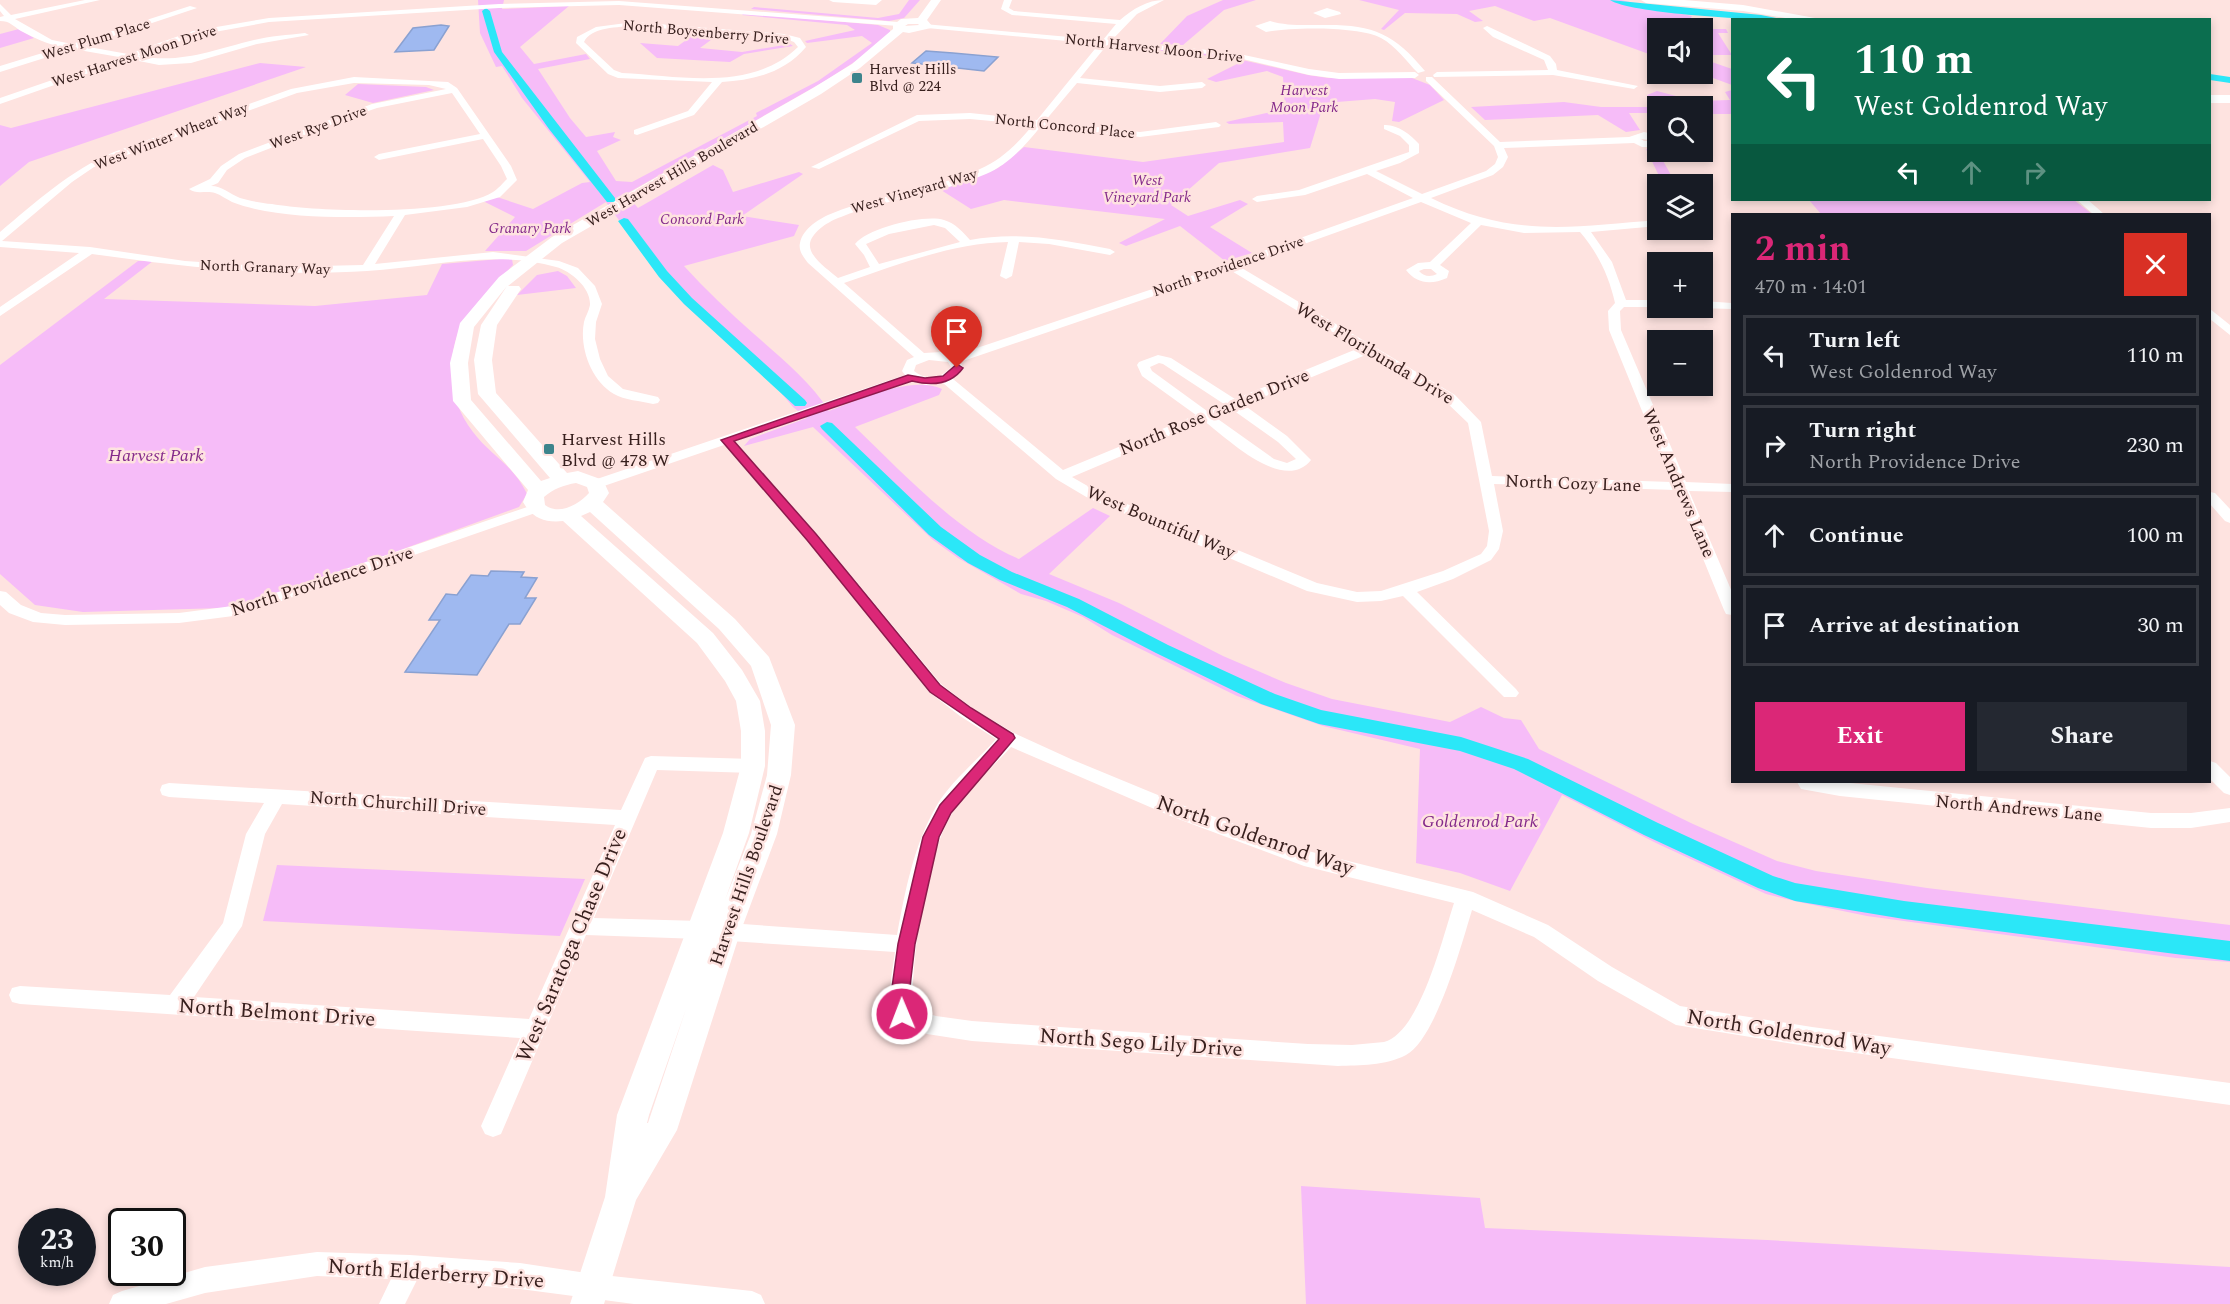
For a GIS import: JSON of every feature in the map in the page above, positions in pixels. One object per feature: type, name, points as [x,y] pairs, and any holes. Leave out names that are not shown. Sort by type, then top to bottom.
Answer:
[{"type":"street","points":[[4,19],[96,0]]},
{"type":"street","points":[[833,0],[877,2]]},
{"type":"street","name":"West Harvest Hills Boulevard","points":[[912,25],[925,0]]},
{"type":"street","name":"West Harvest Hills Boulevard","points":[[537,500],[462,401],[459,363],[466,327],[504,280],[863,72],[936,0]]},
{"type":"street","points":[[1008,0],[1004,7],[1006,11],[1020,14],[1122,22]]},
{"type":"street","name":"West Vineyard Way","points":[[837,282],[812,261],[805,249],[806,242],[815,227],[836,214],[944,185],[984,171],[1010,154],[1038,124],[1122,22],[1134,12],[1158,0]]},
{"type":"street","points":[[1646,0],[1754,9],[1809,18]]},
{"type":"street","name":"North Harvest Moon Drive","points":[[269,20],[509,3],[656,2],[1107,41],[1230,54],[1309,72],[1339,76],[1418,73]]},
{"type":"street","points":[[715,30],[752,4]]},
{"type":"street","points":[[0,6],[4,19],[50,42],[159,62],[191,60],[256,42],[305,35]]},
{"type":"street","name":"West Plum Place","points":[[0,69],[193,8]]},
{"type":"street","points":[[1328,16],[1336,28]]},
{"type":"street","name":"West Harvest Moon Drive","points":[[0,101],[196,33],[269,20]]},
{"type":"street","name":"North Boysenberry Drive","points":[[634,24],[715,30],[784,36],[802,44],[800,50],[794,55],[763,74],[741,79],[719,80],[626,77],[613,74],[580,42],[585,34],[608,26],[634,24]]},
{"type":"street","points":[[1279,27],[1368,30],[1383,35],[1418,73],[1433,77],[1553,72],[1634,86]]},
{"type":"street","points":[[1487,28],[1496,35],[1547,58],[1552,64],[1553,72]]},
{"type":"street","points":[[1433,77],[1498,145],[1634,140],[1647,145]]},
{"type":"street","name":"West Winter Wheat Way","points":[[0,238],[68,180],[103,159],[294,91],[328,82],[354,80],[429,82],[445,84],[454,90]]},
{"type":"street","points":[[637,132],[691,113],[719,80]]},
{"type":"street","points":[[1075,80],[1160,89],[1202,85]]},
{"type":"street","points":[[367,268],[401,213],[474,202],[505,189],[512,180],[486,136],[454,90]]},
{"type":"street","name":"West Rye Drive","points":[[401,213],[314,213],[240,201],[215,189],[194,189],[214,181],[224,168],[242,156],[281,140],[375,106],[454,90]]},
{"type":"street","points":[[2211,99],[2230,99]]},
{"type":"street","name":"North Concord Place","points":[[816,167],[917,118],[950,115],[1141,134],[1216,125]]},
{"type":"street","points":[[1257,200],[1288,196],[1368,171],[1414,153],[1414,144],[1410,139],[1387,127]]},
{"type":"street","points":[[1634,140],[1634,137],[1639,135],[1647,136]]},
{"type":"street","points":[[379,157],[486,136]]},
{"type":"street","name":"North Providence Drive","points":[[953,360],[1231,266],[1487,174],[1500,165],[1503,158],[1498,145]]},
{"type":"street","points":[[1368,171],[1478,222],[1519,230],[1647,224]]},
{"type":"street","points":[[2083,201],[2098,213]]},
{"type":"street","points":[[876,269],[870,254],[860,244],[870,236],[936,222],[953,229],[967,243]]},
{"type":"street","points":[[1433,266],[1478,222]]},
{"type":"street","points":[[1582,228],[1599,249],[1611,270],[1621,303],[1647,304]]},
{"type":"street","points":[[921,357],[837,282],[967,243],[1014,239],[1039,240],[1110,252]]},
{"type":"street","points":[[1006,276],[1014,239]]},
{"type":"street","name":"North Granary Way","points":[[0,244],[90,250],[185,264],[310,271],[367,268],[475,256],[509,256],[537,260],[574,270],[589,286],[596,304],[590,322],[589,339],[594,359],[603,378],[619,392],[652,400]]},
{"type":"street","points":[[0,312],[90,250]]},
{"type":"street","name":"West Harvest Hills Boulevard","points":[[537,260],[519,281],[489,325],[483,360],[487,394],[561,479]]},
{"type":"street","name":"West Floribunda Drive","points":[[1231,266],[1450,398],[1463,408],[1474,422],[1496,531],[1491,551],[1486,557],[1448,575],[1406,590]]},
{"type":"street","name":"West Andrews Lane","points":[[1621,303],[1614,311],[1614,330],[1731,608]]},
{"type":"street","points":[[1713,305],[1731,306]]},
{"type":"street","points":[[2215,322],[2230,331]]},
{"type":"street","name":"North Rose Garden Drive","points":[[1061,476],[1368,349]]},
{"type":"street","points":[[594,493],[585,478],[561,479],[537,500],[549,514],[567,514],[594,493],[727,440],[912,377],[925,381],[946,379],[956,372],[957,368],[953,360],[942,356],[921,357],[908,367],[912,377]]},
{"type":"street","points":[[1158,359],[1167,361],[1234,404],[1296,449],[1304,460],[1298,466],[1290,468],[1269,462],[1146,373],[1143,365],[1158,359]]},
{"type":"street","name":"West Bountiful Way","points":[[946,379],[1061,476],[1093,495],[1313,587],[1357,597],[1380,596],[1406,590]]},
{"type":"street","name":"North Goldenrod Way","points":[[727,440],[812,537],[935,688],[966,712],[1008,738],[1180,812],[1311,860],[1466,898],[1541,931],[1605,974],[1676,1015],[1812,1037],[2230,1094]]},
{"type":"street","name":"North Cozy Lane","points":[[1486,480],[1731,488]]},
{"type":"street","name":"Harvest Hills Boulevard","points":[[594,493],[727,624],[761,663],[783,725],[779,775],[764,834],[726,933],[661,1130],[621,1197]]},
{"type":"street","points":[[2211,497],[2222,510]]},
{"type":"street","name":"North Providence Drive","points":[[0,596],[15,609],[48,619],[179,618],[232,611],[282,597],[537,500]]},
{"type":"street","name":"Harvest Hills Boulevard","points":[[567,514],[705,638],[734,676],[748,701],[753,731],[753,766],[736,833],[633,1115],[621,1197],[590,1295]]},
{"type":"street","points":[[1406,590],[1510,693]]},
{"type":"street","points":[[581,926],[700,930],[906,944],[931,837],[945,809],[1008,738]]},
{"type":"street","name":"West Saratoga Chase Drive","points":[[493,1126],[651,763],[753,766]]},
{"type":"street","points":[[2211,769],[2230,788]]},
{"type":"street","name":"North Andrews Lane","points":[[1807,783],[1898,798],[2132,819],[2207,821],[2230,815]]},
{"type":"street","name":"North Churchill Drive","points":[[169,790],[626,818]]},
{"type":"street","points":[[175,1006],[232,926],[256,834],[277,796]]},
{"type":"street","name":"North Sego Lily Drive","points":[[906,944],[900,995],[902,1014],[934,1027],[1350,1055],[1384,1052],[1399,1047],[1409,1039],[1440,978],[1466,898]]},
{"type":"street","name":"North Belmont Drive","points":[[20,995],[535,1029]]},
{"type":"street","name":"North Elderberry Drive","points":[[122,1304],[205,1280],[317,1264],[410,1267],[520,1276],[590,1295],[752,1304]]},
{"type":"street","points":[[392,1304],[410,1267]]},
{"type":"green space","points":[[478,0],[504,0],[502,9],[569,6],[520,47],[534,64],[586,54],[590,59],[538,69],[570,118],[586,137],[615,132],[613,137],[621,140],[597,151],[616,181],[632,182],[757,116],[756,113],[818,81],[872,43],[862,36],[807,43],[805,41],[855,30],[847,25],[742,15],[744,13],[878,25],[890,30],[890,33],[859,59],[825,81],[626,194],[638,208],[713,165],[723,170],[733,192],[799,172],[803,174],[742,216],[799,225],[794,236],[684,266],[804,380],[829,411],[901,387],[929,385],[942,389],[939,395],[855,427],[932,500],[974,534],[996,548],[1019,559],[1093,508],[1110,516],[1049,574],[1119,603],[1223,656],[1286,683],[1332,699],[1450,722],[1481,707],[1504,718],[1521,720],[1539,749],[1693,824],[1777,861],[1816,871],[1927,888],[2230,925],[2230,962],[2176,958],[1867,916],[1766,894],[1656,843],[1562,795],[1510,891],[1460,873],[1416,863],[1420,749],[1323,726],[1237,696],[1112,635],[1083,617],[1046,601],[1021,594],[958,558],[933,540],[813,427],[744,446],[750,439],[807,418],[793,407],[772,382],[684,304],[656,272],[606,202],[526,251],[485,251],[515,217],[483,201],[497,197],[533,209],[582,183],[590,182],[522,98],[502,66],[496,67],[480,33]]},
{"type":"green space","points":[[909,0],[920,0],[904,18],[889,21],[751,9],[754,7],[878,18],[899,14]]},
{"type":"green space","points":[[1223,0],[1256,0],[1224,10],[1183,45],[1160,44],[1187,16]]},
{"type":"green space","points":[[1359,0],[1621,0],[1692,16],[1691,18],[1647,18],[1647,53],[1550,18],[1534,21],[1495,6],[1469,11],[1483,21],[1475,22],[1457,14],[1405,13],[1384,30],[1381,29],[1399,10]]},
{"type":"green space","points":[[19,29],[34,38],[0,48],[0,34]]},
{"type":"green space","points":[[1713,29],[1726,29],[1728,33],[1718,33],[1731,55],[1713,55]]},
{"type":"green space","points":[[697,32],[719,34],[700,48],[742,52],[790,44],[793,46],[744,54],[730,62],[657,58],[640,43],[678,46]]},
{"type":"green space","name":"West Vineyard Park","points":[[1108,45],[1207,52],[1328,78],[1412,78],[1430,85],[1444,100],[1399,122],[1392,121],[1395,102],[1375,99],[1324,103],[1310,148],[1219,163],[1171,205],[1188,216],[1240,200],[1248,204],[1210,227],[1252,253],[1225,261],[1180,226],[1126,246],[1119,243],[1165,219],[1004,200],[971,209],[941,190],[998,168],[1024,147],[1143,162],[1284,142],[1283,122],[1229,124],[1226,122],[1285,109],[1283,77],[1267,71],[1216,82],[1207,79],[1241,62],[1211,56]]},
{"type":"green space","points":[[1713,62],[1731,69],[1731,85],[1713,78]]},
{"type":"green space","points":[[260,63],[306,67],[29,162],[0,186],[0,125],[11,128]]},
{"type":"green space","points":[[358,84],[426,87],[434,90],[373,103],[345,95]]},
{"type":"green space","points":[[1731,90],[1731,114],[1713,114],[1713,100],[1730,100],[1725,92]]},
{"type":"green space","points":[[1657,91],[1676,96],[1647,95]]},
{"type":"green space","points":[[1564,102],[1601,107],[1647,107],[1647,113],[1629,113],[1640,130],[1626,132],[1598,115],[1485,120],[1471,107]]},
{"type":"green space","points":[[1652,162],[1664,162],[1670,174],[1658,174]]},
{"type":"green space","points":[[1810,201],[2075,201],[2091,213],[1820,213]]},
{"type":"green space","name":"Harvest Park","points":[[512,259],[513,265],[482,297],[462,324],[454,346],[452,371],[455,397],[466,421],[480,440],[515,475],[527,494],[519,507],[301,586],[223,608],[83,612],[35,605],[0,574],[0,365],[138,261],[153,261],[104,299],[315,306],[427,295],[442,264]]},
{"type":"green space","points":[[558,271],[567,276],[576,288],[517,295],[537,275]]},
{"type":"green space","points":[[277,865],[585,879],[560,936],[263,921]]},
{"type":"green space","points":[[1301,1186],[1480,1198],[1485,1228],[1767,1240],[2230,1267],[2230,1304],[1306,1304]]},
{"type":"building","points":[[449,26],[434,50],[395,52],[413,28]]},
{"type":"building","points":[[926,51],[998,57],[984,71],[912,63]]},
{"type":"building","points":[[491,571],[524,572],[521,577],[537,578],[525,598],[536,598],[520,624],[509,624],[477,675],[405,672],[440,620],[429,620],[446,594],[457,595],[471,575],[488,576]]},
{"type":"waterway","points":[[1614,0],[1656,7],[1765,18]]},
{"type":"waterway","points":[[486,11],[498,52],[611,200]]},
{"type":"waterway","points":[[2211,77],[2230,80]]},
{"type":"waterway","points":[[624,221],[663,274],[688,301],[800,403]]},
{"type":"waterway","points":[[827,426],[935,531],[974,559],[1006,576],[1073,603],[1162,649],[1268,699],[1319,717],[1461,744],[1521,764],[1651,829],[1766,882],[1795,892],[1904,910],[2230,951]]},
{"type":"place","name":"Harvest Hills Blvd @ 224","points":[[857,78]]},
{"type":"place","name":"Harvest Hills Blvd @ 478 W","points":[[549,449]]},
{"type":"route","points":[[902,1014],[900,995],[906,944],[931,837],[945,809],[1008,738],[966,712],[935,688],[812,537],[727,440],[912,377],[925,381],[946,379],[956,372],[957,368]]},
{"type":"park label","name":"Harvest Moon Park","points":[[1304,98]]},
{"type":"park label","name":"Concord Park","points":[[702,219]]},
{"type":"park label","name":"Granary Park","points":[[530,228]]},
{"type":"park label","name":"Goldenrod Park","points":[[1480,821]]}]
